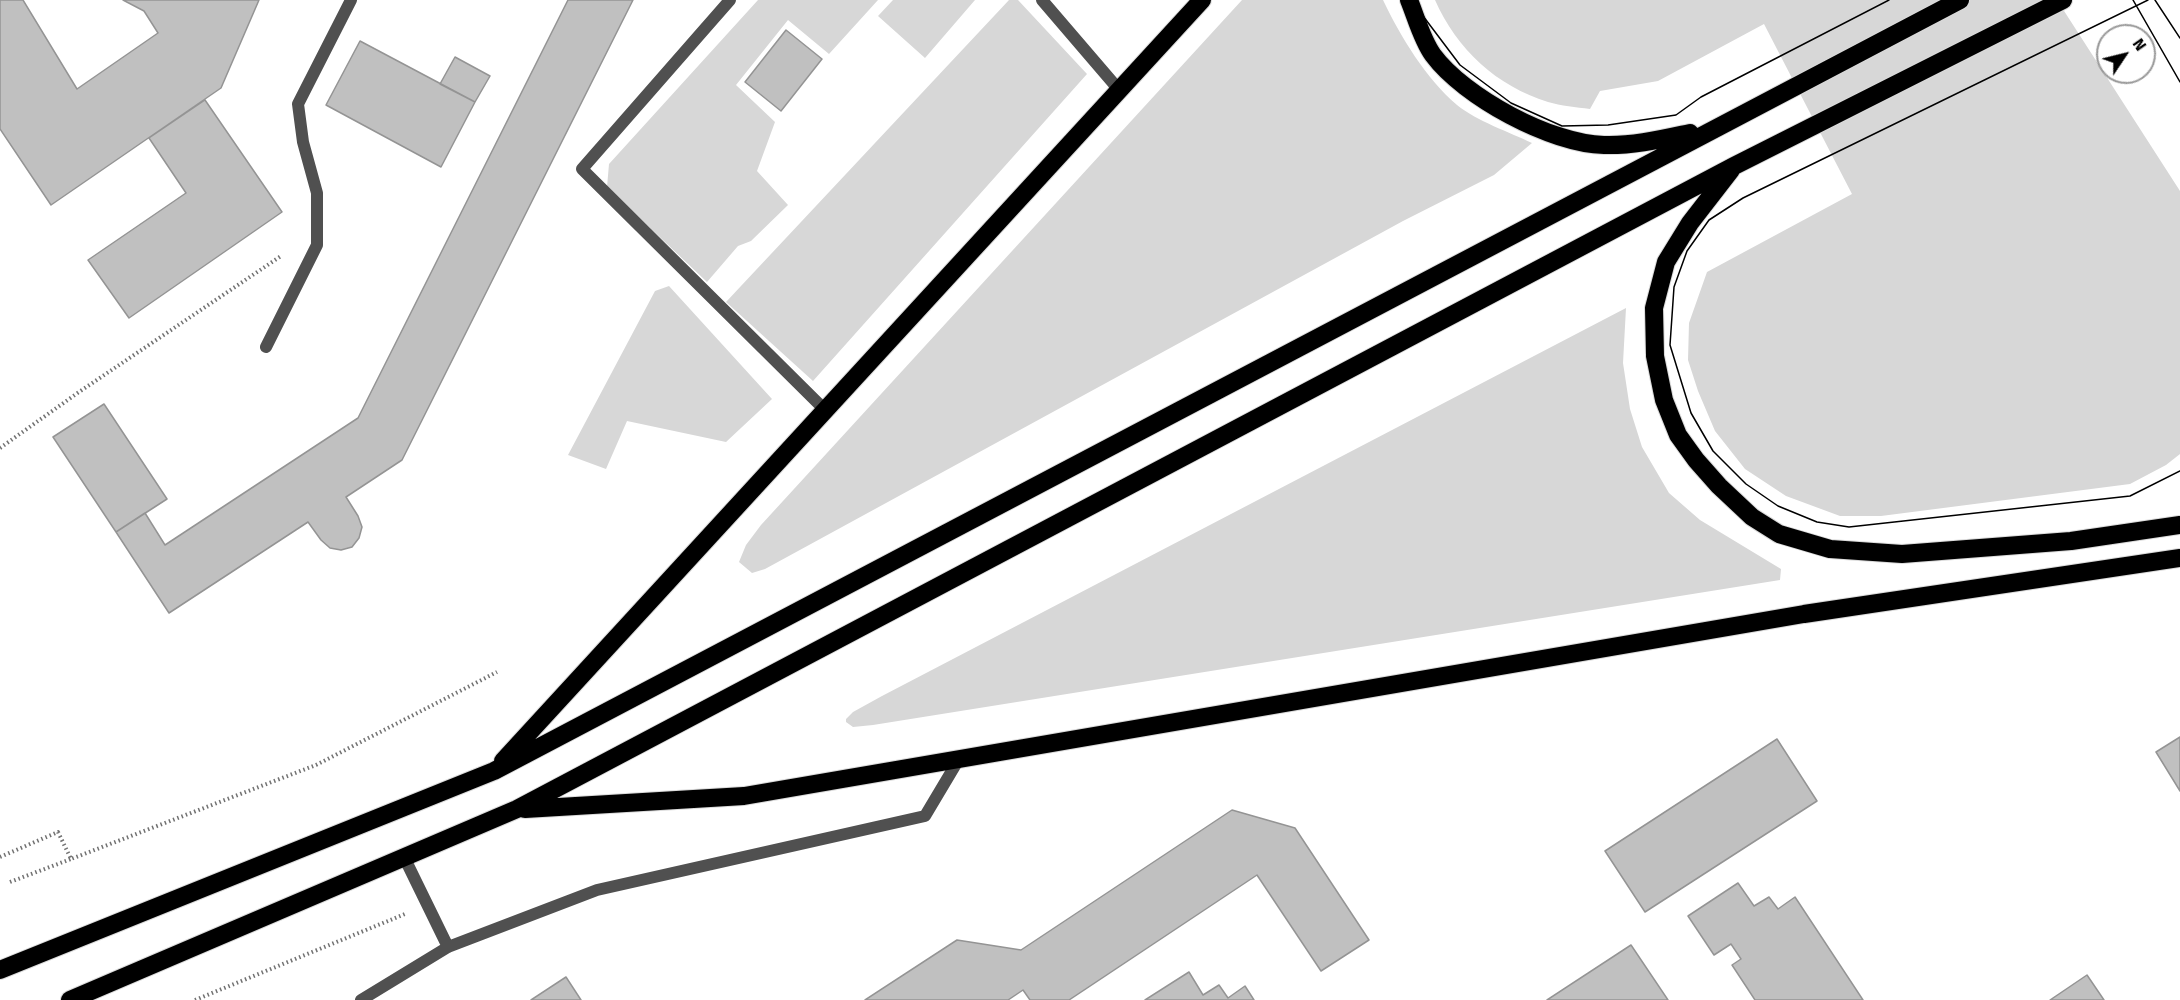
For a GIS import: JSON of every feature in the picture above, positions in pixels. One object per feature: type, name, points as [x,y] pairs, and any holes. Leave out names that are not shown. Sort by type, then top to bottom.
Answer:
[{"type":"highway","points":[[494,771],[1202,0]]},
{"type":"highway","points":[[1409,0],[1431,52],[1449,74],[1477,97],[1530,126],[1562,137],[1602,145],[1641,143],[1713,128]]},
{"type":"highway","points":[[0,970],[494,771],[1960,0]]},
{"type":"highway","points":[[70,1000],[517,809],[1734,166],[2063,0]]},
{"type":"highway","points":[[1734,166],[1690,223],[1666,262],[1654,308],[1655,356],[1664,400],[1678,435],[1719,486],[1752,516],[1779,534],[1830,549],[1902,554],[2071,541],[2180,525]]},
{"type":"highway","points":[[517,809],[744,796],[1804,614],[2180,558]]},
{"type":"street","points":[[266,347],[317,245],[317,193],[303,142],[298,104],[351,0]]},
{"type":"street","points":[[730,0],[582,169],[826,411]]},
{"type":"street","points":[[1042,0],[1120,91]]},
{"type":"street","points":[[361,1000],[448,947],[597,890],[925,816],[959,759]]},
{"type":"street","points":[[404,857],[448,947]]},
{"type":"path","points":[[0,448],[317,232]]},
{"type":"path","points":[[10,882],[316,765],[497,672]]},
{"type":"path","points":[[0,857],[58,832],[70,859]]},
{"type":"path","points":[[195,1000],[428,905]]},
{"type":"shaded area","points":[[758,0],[878,0],[829,54],[788,20],[736,85],[775,122],[757,171],[788,205],[751,241],[738,246],[707,282],[607,187],[609,164]]},
{"type":"shaded area","points":[[893,0],[975,0],[925,58],[878,16]]},
{"type":"shaded area","points":[[1009,0],[1018,0],[1087,74],[813,381],[726,302]]},
{"type":"shaded area","points":[[1242,0],[1383,0],[1415,57],[1446,95],[1474,116],[1532,143],[1494,175],[1403,221],[765,569],[752,573],[739,562],[746,545],[761,525]]},
{"type":"shaded area","points":[[1435,0],[2057,0],[2096,61],[2096,84],[2111,84],[2180,191],[2180,454],[2166,465],[2130,484],[1881,516],[1840,516],[1786,496],[1745,469],[1715,431],[1688,360],[1689,323],[1707,272],[1852,194],[1764,24],[1658,81],[1600,91],[1590,109],[1548,102],[1512,86],[1481,64],[1467,50],[1444,18]]},
{"type":"shaded area","points":[[669,286],[772,399],[726,442],[627,421],[606,469],[568,455],[655,291]]},
{"type":"shaded area","points":[[1626,308],[1623,363],[1630,409],[1642,447],[1669,493],[1700,520],[1781,569],[1780,580],[873,725],[853,727],[846,722],[853,712],[882,696]]},
{"type":"building","points":[[0,0],[23,0],[77,89],[158,33],[144,11],[123,0],[259,0],[221,88],[51,205],[0,129]]},
{"type":"building","points":[[568,0],[633,0],[402,460],[346,497],[362,527],[359,538],[352,547],[341,550],[330,548],[308,522],[169,613],[116,532],[145,513],[165,545],[358,418]]},
{"type":"building","points":[[786,30],[822,59],[781,111],[745,82]]},
{"type":"building","points":[[360,41],[475,102],[441,167],[326,105]]},
{"type":"building","points":[[455,57],[490,76],[475,102],[440,84]]},
{"type":"building","points":[[205,100],[282,212],[129,318],[88,260],[186,193],[149,138]]},
{"type":"building","points":[[104,404],[167,499],[116,532],[53,437]]},
{"type":"building","points":[[2180,737],[2180,791],[2156,752]]},
{"type":"building","points":[[1777,739],[1817,801],[1645,912],[1605,851]]},
{"type":"building","points":[[1232,810],[1295,828],[1369,940],[1321,971],[1257,875],[1069,1000],[1030,1000],[1023,990],[1008,1000],[865,1000],[957,940],[1021,950]]},
{"type":"building","points":[[1738,883],[1754,906],[1769,897],[1778,909],[1795,897],[1863,1000],[1755,1000],[1732,965],[1741,959],[1731,944],[1714,955],[1688,916]]},
{"type":"building","points":[[1631,945],[1668,1000],[1547,1000]]},
{"type":"building","points":[[1189,972],[1203,995],[1219,985],[1228,998],[1245,986],[1254,1000],[1145,1000]]},
{"type":"building","points":[[2087,975],[2104,1000],[2050,1000]]},
{"type":"building","points":[[566,977],[581,1000],[531,1000]]},
{"type":"tram line","points":[[1411,0],[1460,65],[1511,103],[1562,126],[1608,125],[1676,115],[1701,97],[1889,0]]},
{"type":"tram line","points":[[2133,0],[2180,82]]},
{"type":"tram line","points":[[2148,0],[1743,198],[1709,220],[1687,251],[1674,287],[1670,345],[1691,413],[1713,451],[1746,484],[1778,506],[1817,522],[1849,527],[2130,496],[2180,471]]},
{"type":"tram line","points":[[2155,0],[2180,38]]}]
